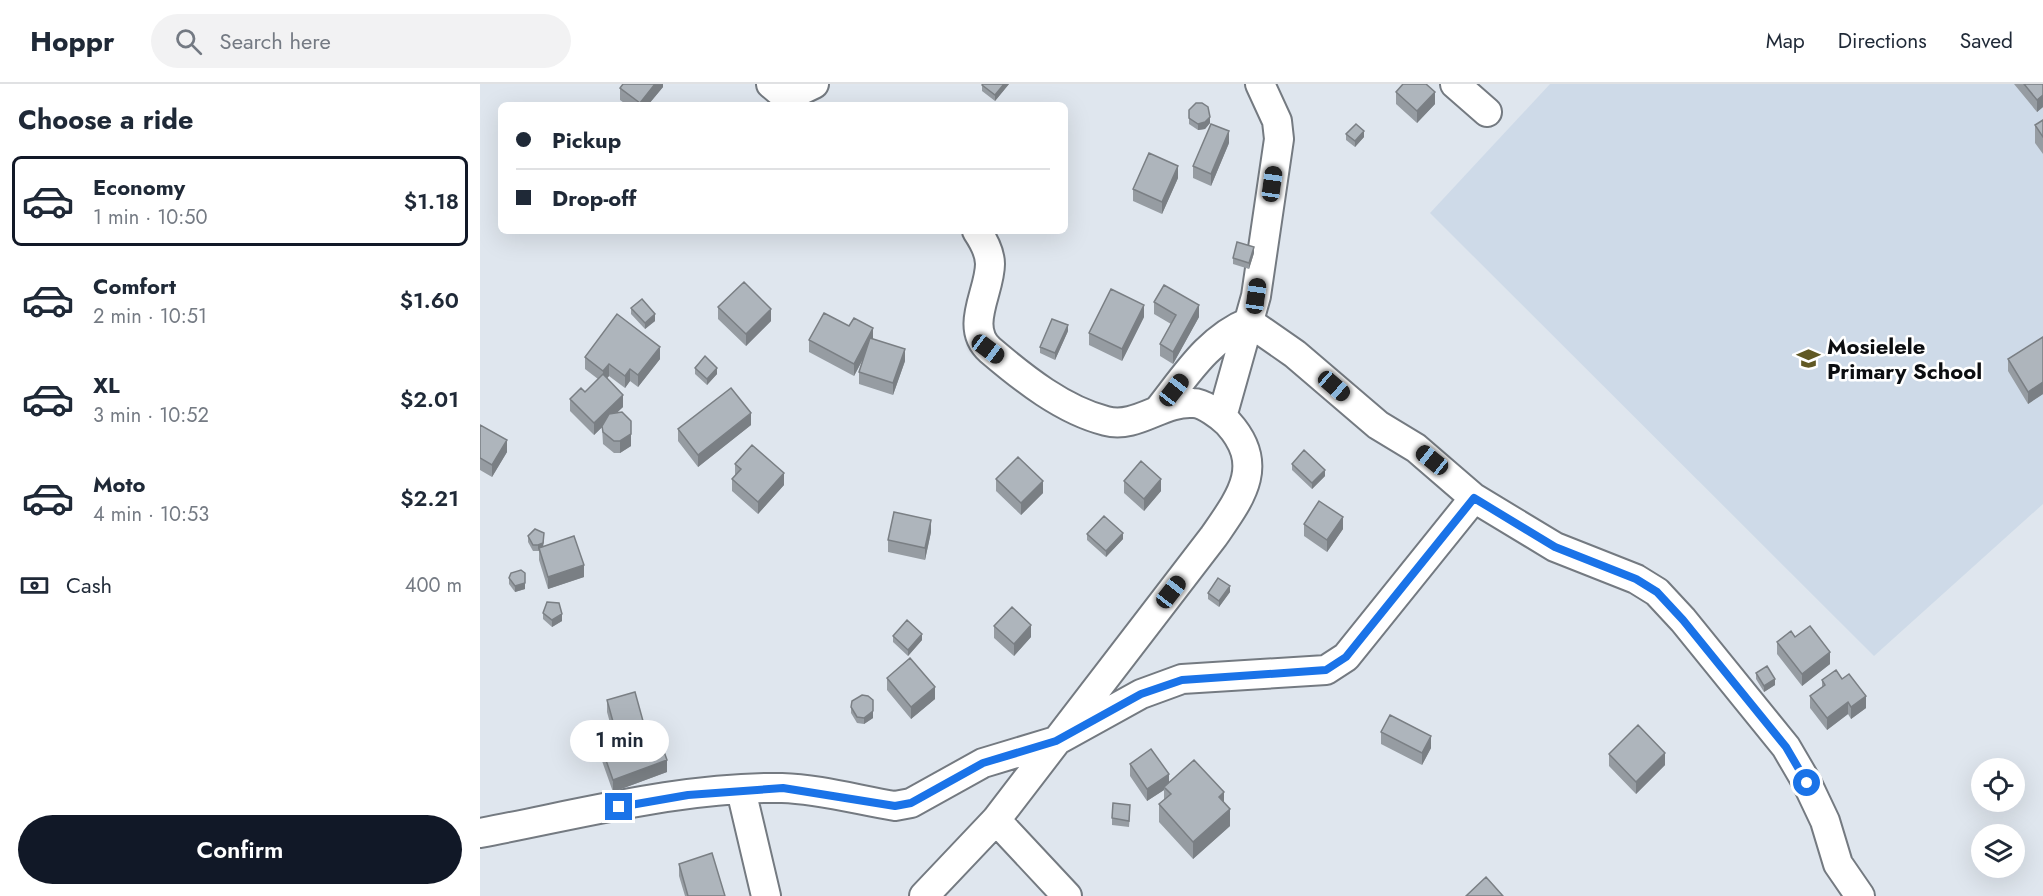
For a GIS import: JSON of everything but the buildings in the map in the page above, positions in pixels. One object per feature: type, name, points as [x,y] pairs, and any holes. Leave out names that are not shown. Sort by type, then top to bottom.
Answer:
[{"type":"street","points":[[785,95],[814,84]]},
{"type":"street","points":[[1222,417],[1256,296],[1279,139],[1277,121],[1260,84]]},
{"type":"street","points":[[1455,84],[1487,112]]},
{"type":"street","points":[[924,896],[996,820],[1214,536],[1241,497],[1248,466],[1242,439],[1222,417],[1195,402],[1160,408],[1132,422],[1108,422],[1067,408],[988,349],[979,335],[979,310],[990,264],[985,243],[979,234]]},
{"type":"street","points":[[1160,408],[1215,342],[1229,330],[1249,322]]},
{"type":"street","points":[[1249,322],[1295,354],[1378,425],[1416,448],[1474,498],[1555,547],[1636,579],[1657,592],[1683,620],[1786,747],[1825,821],[1838,864],[1860,896]]},
{"type":"street","points":[[480,833],[688,795],[741,790],[783,788],[895,806],[911,803],[983,763],[1056,741],[1141,694],[1182,680],[1326,670],[1336,666],[1346,657],[1474,498]]},
{"type":"street","points":[[741,790],[766,896]]},
{"type":"street","points":[[996,820],[1067,896]]},
{"type":"shaded area","name":"Mosielele Primary School","points":[[1550,84],[2043,84],[2043,504],[1874,656],[1430,213]]},
{"type":"place","name":"Mosielele Primary School","points":[[1809,359]]},
{"type":"route","points":[[619,807],[688,795],[783,788],[895,806],[911,803],[983,763],[1056,741],[1141,694],[1182,680],[1326,670],[1336,666],[1346,657],[1474,498],[1516,526],[1555,547],[1636,579],[1657,592],[1683,620],[1786,747],[1807,783]]}]
